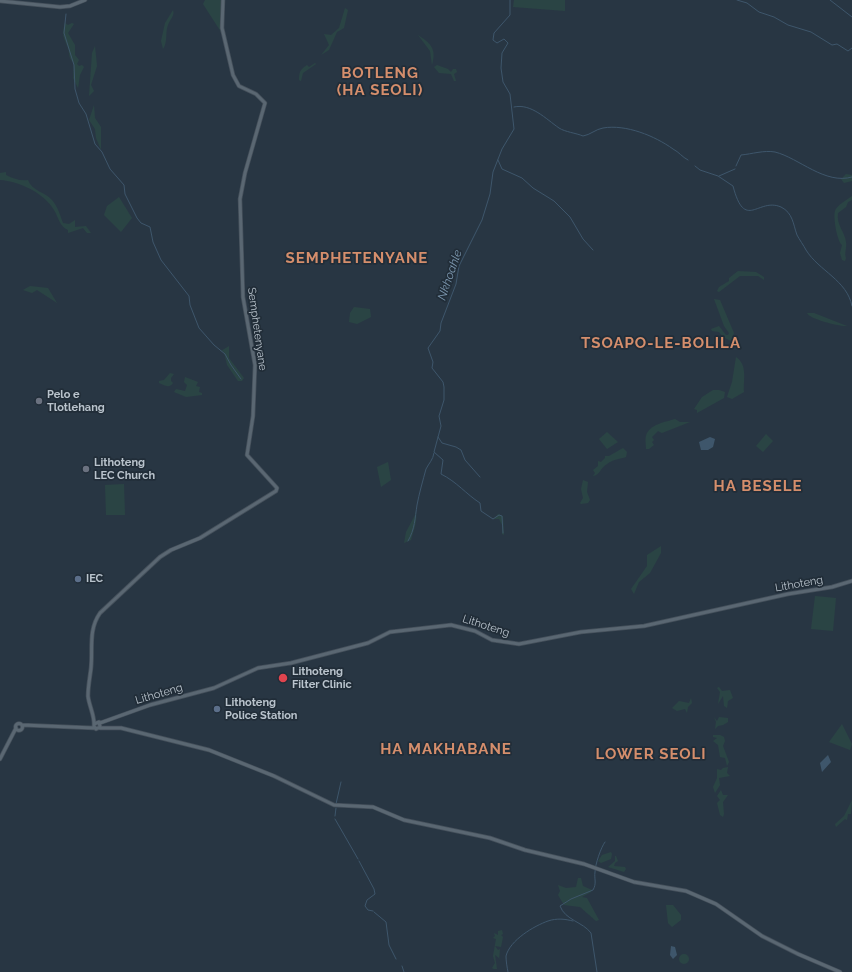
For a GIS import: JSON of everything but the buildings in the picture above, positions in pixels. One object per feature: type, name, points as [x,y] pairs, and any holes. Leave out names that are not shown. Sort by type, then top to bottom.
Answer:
[{"type":"main road","points":[[0,1],[60,7],[70,6],[85,0]]},
{"type":"main road","name":"Semphetenyane","points":[[97,724],[93,717],[88,697],[92,666],[91,641],[95,622],[100,613],[160,557],[218,527],[277,488],[247,455],[253,416],[255,365],[243,297],[241,275],[242,189],[265,103],[256,94],[239,86],[233,75],[222,28],[223,0]]},
{"type":"main road","name":"Lithoteng","points":[[97,724],[150,705],[214,688],[258,668],[291,662],[368,643],[390,632],[450,625],[474,631],[492,640],[516,645],[581,632],[644,626],[714,610],[832,587],[852,581]]},
{"type":"main road","points":[[97,724],[100,728]]},
{"type":"main road","points":[[97,724],[100,728]]},
{"type":"main road","points":[[0,758],[12,736],[20,728],[27,726],[86,726],[97,724],[209,750],[274,776],[334,805],[373,807],[404,820],[490,838],[525,850],[593,868],[634,882],[686,891],[708,900],[761,935],[798,954],[840,972]]},
{"type":"main road","points":[[100,728],[107,727]]},
{"type":"green space","points":[[205,0],[222,0],[221,32],[203,4]]},
{"type":"green space","points":[[514,0],[565,0],[565,11],[513,7]]},
{"type":"green space","points":[[345,8],[348,10],[344,28],[337,32],[329,50],[321,55],[329,45],[324,34],[331,35],[339,28]]},
{"type":"green space","points":[[173,10],[172,18],[167,28],[165,46],[163,49],[161,41],[165,23]]},
{"type":"green space","points":[[65,23],[68,25],[72,23],[74,24],[68,33],[75,45],[75,55],[79,60],[77,64],[84,67],[80,75],[78,88],[73,78],[74,63],[70,58],[63,31]]},
{"type":"green space","points":[[418,35],[429,44],[433,50],[434,54],[432,65],[430,51]]},
{"type":"green space","points":[[95,46],[97,66],[91,85],[94,91],[89,96],[92,53]]},
{"type":"green space","points":[[315,63],[316,64],[303,73],[301,81],[299,80],[299,74],[302,69],[307,65],[309,67]]},
{"type":"green space","points":[[437,65],[448,69],[451,72],[453,69],[456,69],[457,72],[454,74],[456,81],[454,81],[451,74],[439,73],[434,67]]},
{"type":"green space","points":[[94,105],[95,118],[101,127],[101,150],[96,138],[95,129],[89,120]]},
{"type":"green space","points":[[6,172],[6,175],[14,179],[28,180],[32,187],[49,197],[56,205],[63,223],[69,224],[75,220],[75,227],[86,226],[91,233],[87,233],[83,228],[68,233],[68,230],[61,224],[50,204],[38,193],[23,185],[0,180],[0,173]]},
{"type":"green space","points":[[846,174],[852,175],[852,181],[844,183],[841,179]]},
{"type":"green space","points":[[852,196],[852,200],[848,202],[846,207],[838,213],[839,225],[846,242],[845,261],[842,260],[840,253],[842,245],[837,234],[835,211],[842,203]]},
{"type":"green space","points":[[119,197],[132,218],[121,232],[104,215],[107,206]]},
{"type":"green space","points":[[738,271],[756,272],[764,277],[764,280],[758,276],[740,276],[719,292],[717,291],[719,287],[729,281],[729,278]]},
{"type":"green space","points":[[30,286],[48,288],[57,303],[37,290],[32,293],[23,290]]},
{"type":"green space","points":[[714,299],[720,300],[734,333],[731,341],[723,337],[719,332],[712,331],[711,329],[719,326],[726,335],[729,333],[724,326]]},
{"type":"green space","points":[[354,307],[370,309],[371,317],[357,324],[349,322],[350,313]]},
{"type":"green space","points":[[807,313],[814,313],[847,326],[819,320],[813,318]]},
{"type":"green space","points":[[229,346],[229,358],[244,378],[242,381],[238,381],[227,365],[224,352],[221,351]]},
{"type":"green space","points":[[736,357],[740,360],[744,368],[744,392],[732,399],[727,397],[732,382]]},
{"type":"green space","points":[[170,373],[174,374],[171,378],[173,383],[170,386],[159,383],[159,381],[164,380]]},
{"type":"green space","points":[[185,377],[198,382],[196,386],[200,387],[199,392],[202,393],[202,395],[186,397],[174,392],[176,389],[185,391],[187,385],[184,382]]},
{"type":"green space","points":[[713,390],[725,392],[724,398],[697,413],[697,410],[694,409],[702,397]]},
{"type":"green space","points":[[675,419],[680,422],[690,422],[662,433],[658,431],[652,437],[654,440],[652,442],[654,445],[649,449],[646,449],[646,437],[648,432],[658,424]]},
{"type":"green space","points":[[607,432],[618,442],[607,449],[599,439]]},
{"type":"green space","points":[[766,434],[773,441],[763,452],[756,446]]},
{"type":"green space","points":[[623,448],[627,452],[626,457],[610,462],[605,465],[597,475],[593,476],[595,473],[593,470],[598,466],[598,461],[601,462],[605,456],[609,456]]},
{"type":"green space","points":[[388,462],[391,480],[381,487],[377,467]]},
{"type":"green space","points":[[583,480],[588,482],[587,492],[590,500],[588,503],[581,504],[580,503],[583,498],[581,489]]},
{"type":"green space","points":[[124,484],[125,515],[106,515],[105,485]]},
{"type":"green space","points":[[415,511],[416,521],[411,540],[404,543],[406,532],[415,515]]},
{"type":"green space","points":[[498,514],[503,516],[504,535],[502,534],[502,525],[499,519],[494,519]]},
{"type":"green space","points":[[661,546],[661,553],[650,573],[639,582],[634,594],[631,589],[647,566],[647,555]]},
{"type":"green space","points":[[815,596],[836,598],[833,631],[811,629]]},
{"type":"green space","points":[[719,687],[722,691],[730,690],[733,698],[728,701],[727,708],[724,706],[723,696],[718,704],[720,692],[717,688]]},
{"type":"green space","points":[[691,698],[692,703],[688,707],[687,713],[685,709],[677,711],[672,708],[679,701],[689,703]]},
{"type":"green space","points":[[714,717],[717,721],[719,717],[728,718],[728,722],[718,726],[715,729],[716,722]]},
{"type":"green space","points":[[842,724],[852,744],[850,750],[829,742]]},
{"type":"green space","points":[[713,735],[720,735],[724,737],[725,741],[723,746],[729,762],[727,766],[725,758],[720,757],[718,745],[713,741],[717,738],[713,737]]},
{"type":"green space","points":[[728,767],[727,773],[730,776],[719,778],[720,785],[715,793],[713,787],[717,778],[717,769],[721,770]]},
{"type":"green space","points":[[721,790],[723,795],[728,795],[723,802],[723,817],[720,815],[717,803],[720,800],[717,796]]},
{"type":"green space","points":[[852,800],[851,814],[848,814],[847,820],[845,819],[836,827],[835,824],[844,816]]},
{"type":"green space","points":[[611,852],[611,859],[601,863],[598,861],[602,855]]},
{"type":"green space","points":[[615,856],[618,861],[614,866],[625,867],[626,869],[624,872],[608,867],[615,861]]},
{"type":"green space","points":[[578,878],[581,878],[583,886],[592,890],[582,897],[587,898],[599,920],[596,921],[580,907],[564,905],[558,895],[560,891],[558,885],[566,888],[576,887]]},
{"type":"green space","points":[[666,905],[673,905],[681,915],[681,920],[672,927],[668,923]]},
{"type":"green space","points":[[502,930],[503,934],[501,935],[503,937],[501,947],[495,946],[498,950],[500,949],[499,961],[499,958],[495,955],[497,969],[494,969],[492,968],[495,963],[493,956],[496,939],[493,938],[495,936],[494,933],[498,935],[498,931]]},
{"type":"green space","points":[[684,954],[689,959],[684,964],[679,959]]},
{"type":"water","points":[[710,437],[715,439],[713,447],[708,450],[701,450],[699,442]]},
{"type":"water","points":[[828,755],[831,762],[822,772],[820,763]]},
{"type":"water","points":[[671,946],[675,947],[677,955],[673,959],[670,955]]},
{"type":"waterway","name":"Nkhoahle","points":[[503,533],[502,516],[499,515],[493,519],[481,511],[480,503],[441,474],[443,460],[434,452],[441,426],[439,416],[444,400],[444,387],[443,382],[432,368],[433,362],[428,348],[440,331],[441,323],[456,284],[459,266],[482,220],[490,194],[493,172],[502,149],[514,129],[510,94],[503,82],[501,68],[502,53],[508,43],[504,39],[497,43],[493,40],[494,33],[510,15],[510,0]]},
{"type":"waterway","points":[[737,0],[747,3],[759,12],[774,17],[788,25],[811,32],[832,45],[837,44],[848,51],[852,48]]},
{"type":"waterway","points":[[830,0],[852,17]]},
{"type":"waterway","points":[[66,14],[64,33],[74,65],[75,89],[79,103],[86,114],[95,144],[102,152],[110,169],[124,185],[125,194],[137,218],[141,223],[150,227],[153,242],[161,260],[189,296],[190,305],[199,328],[214,345],[225,354],[241,379]]},
{"type":"waterway","points":[[514,107],[526,107],[544,116],[559,128],[583,136],[600,129],[612,127],[631,129],[666,144],[688,160]]},
{"type":"waterway","points":[[736,166],[741,155],[775,152],[822,174],[832,177],[852,177]]},
{"type":"waterway","points":[[498,160],[502,169],[522,178],[533,188],[554,201],[570,217],[583,239],[593,250]]},
{"type":"waterway","points":[[695,166],[700,170],[718,176],[733,186],[742,207],[747,210],[773,205],[785,209],[788,212],[797,235],[806,250],[818,264],[845,289],[852,306]]},
{"type":"waterway","points":[[719,176],[735,169]]},
{"type":"waterway","points":[[438,437],[442,443],[461,450],[465,460],[480,477]]},
{"type":"waterway","points":[[408,541],[413,528],[426,469],[432,460],[434,453]]},
{"type":"waterway","points":[[336,804],[341,782]]},
{"type":"waterway","points":[[335,816],[336,808]]},
{"type":"waterway","points":[[335,819],[358,859]]},
{"type":"waterway","points":[[597,972],[591,933],[588,929],[566,915],[560,906],[571,899],[593,890],[596,865],[605,842]]},
{"type":"waterway","points":[[359,861],[374,889],[375,894],[367,900],[365,906],[368,910],[373,911]]},
{"type":"waterway","points":[[374,912],[386,922],[389,945],[396,959]]},
{"type":"waterway","points":[[508,972],[506,956],[508,950],[523,934],[536,926],[551,920],[561,919],[573,921]]},
{"type":"waterway","points":[[402,966],[404,972]]},
{"type":"place","name":"Pelo e Tlotlehang","points":[[39,401]]},
{"type":"place","name":"Lithoteng LEC Church","points":[[86,469]]},
{"type":"place","name":"IEC","points":[[78,579]]},
{"type":"place","name":"Lithoteng Filter Clinic","points":[[283,678]]},
{"type":"place","name":"Lithoteng Police Station","points":[[217,709]]},
{"type":"district","name":"BOTLENG (HA SEOLI)","points":[[380,82]]},
{"type":"district","name":"SEMPHETENYANE","points":[[357,258]]},
{"type":"district","name":"TSOAPO-LE-BOLILA","points":[[661,343]]},
{"type":"district","name":"HA BESELE","points":[[758,486]]},
{"type":"district","name":"HA MAKHABANE","points":[[446,749]]},
{"type":"district","name":"LOWER SEOLI","points":[[651,754]]}]
